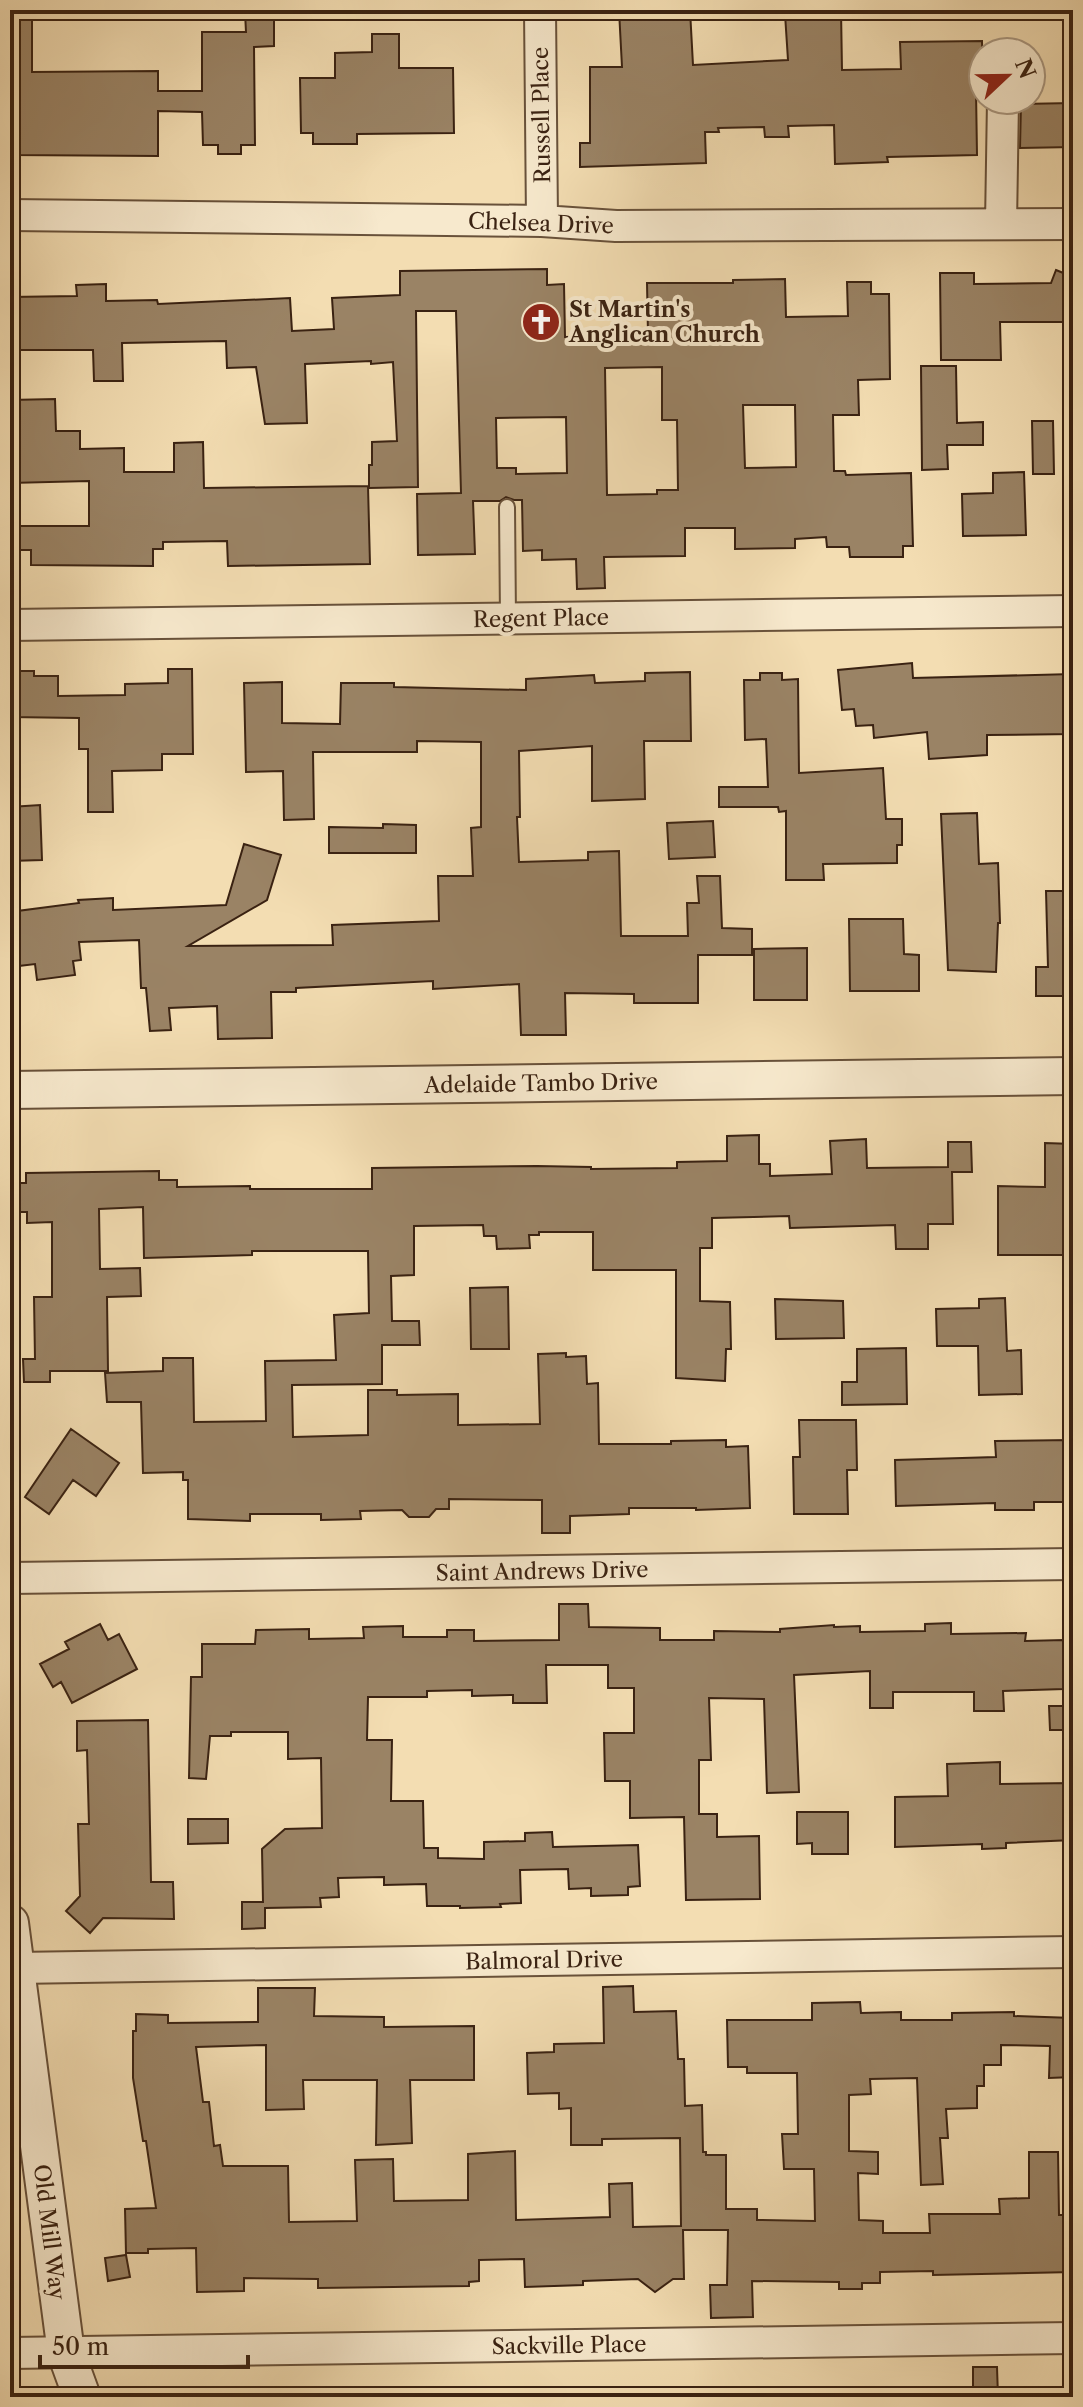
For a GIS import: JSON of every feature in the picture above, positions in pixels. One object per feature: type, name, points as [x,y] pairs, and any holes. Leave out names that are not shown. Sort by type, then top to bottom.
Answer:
[{"type":"street","name":"Russell Place","points":[[540,10],[542,221]]},
{"type":"street","points":[[1001,224],[1003,116]]},
{"type":"street","name":"Chelsea Drive","points":[[10,215],[542,221],[616,226],[1073,224]]},
{"type":"street","name":"Regent Place","points":[[10,625],[1073,611]]},
{"type":"street","name":"Adelaide Tambo Drive","points":[[10,1090],[1073,1076]]},
{"type":"street","name":"Saint Andrews Drive","points":[[10,1578],[1073,1564]]},
{"type":"street","name":"Old Mill Way","points":[[10,1923],[66,2353],[82,2397]]},
{"type":"street","name":"Balmoral Drive","points":[[16,1968],[1073,1952]]},
{"type":"street","name":"Sackville Place","points":[[10,2353],[1073,2338]]},
{"type":"lane","points":[[507,507],[508,619]]},
{"type":"building","points":[[619,10],[690,10],[693,65],[788,60],[785,14],[817,13],[817,10],[841,10],[842,70],[901,69],[900,42],[967,41],[967,116],[976,116],[977,155],[887,157],[888,162],[835,164],[834,125],[788,126],[789,137],[765,137],[764,127],[718,128],[719,132],[705,132],[706,163],[580,167],[580,143],[590,143],[590,67],[622,67]]},
{"type":"building","points":[[245,12],[274,12],[274,46],[254,47],[255,145],[241,145],[241,154],[218,154],[218,145],[203,145],[202,112],[158,111],[158,156],[10,155],[10,15],[32,15],[32,72],[158,71],[158,91],[202,91],[202,32],[246,32]]},
{"type":"building","points":[[372,34],[399,34],[399,68],[453,68],[454,133],[357,134],[357,144],[313,144],[313,133],[301,133],[300,78],[335,78],[335,53],[372,52]]},
{"type":"building","points":[[1073,103],[1073,147],[1020,148],[1021,116],[1047,116],[1047,104]]},
{"type":"building","points":[[547,269],[547,285],[564,284],[565,337],[648,335],[647,283],[733,283],[733,280],[785,279],[786,317],[848,316],[847,282],[871,282],[871,294],[889,294],[890,379],[858,380],[859,415],[833,415],[834,471],[845,471],[846,475],[911,473],[913,546],[903,546],[903,557],[850,557],[849,547],[827,547],[826,537],[795,539],[795,548],[735,549],[735,528],[685,528],[685,556],[604,557],[605,588],[577,589],[576,559],[542,560],[542,550],[523,551],[522,500],[506,497],[500,501],[473,501],[475,554],[418,555],[417,494],[461,493],[456,311],[416,311],[418,487],[369,488],[372,442],[397,441],[393,362],[305,364],[307,423],[265,424],[256,367],[227,368],[226,341],[122,343],[123,381],[94,381],[93,350],[10,350],[10,297],[77,296],[76,285],[106,284],[106,301],[157,300],[158,304],[290,298],[292,331],[334,329],[332,298],[400,295],[400,271]],"holes":[[[662,367],[662,420],[677,420],[678,490],[657,490],[657,494],[607,495],[605,368]],[[743,405],[795,405],[796,467],[745,468]],[[566,417],[567,473],[516,474],[516,468],[497,468],[496,418]]]},
{"type":"building","points":[[1056,270],[1073,277],[1073,322],[1000,322],[1001,360],[941,360],[940,273],[974,273],[974,284],[1051,283]]},
{"type":"building","points":[[921,366],[956,366],[957,423],[983,422],[983,445],[947,445],[948,469],[922,470]]},
{"type":"building","points":[[55,399],[56,431],[80,431],[80,449],[124,448],[124,472],[174,472],[174,443],[203,442],[204,488],[368,486],[370,564],[228,566],[227,541],[163,542],[163,549],[153,549],[153,566],[31,565],[31,550],[10,550],[10,526],[89,526],[89,481],[10,483],[10,400]]},
{"type":"building","points":[[1032,421],[1053,421],[1054,474],[1033,474]]},
{"type":"building","points":[[1024,472],[1026,535],[963,536],[962,494],[993,493],[993,473]]},
{"type":"building","points":[[912,663],[913,678],[1073,674],[1073,734],[987,735],[987,755],[929,759],[927,732],[874,738],[873,725],[856,726],[854,709],[842,710],[838,670]]},
{"type":"building","points":[[168,669],[192,669],[193,754],[162,754],[162,770],[112,771],[113,812],[88,812],[88,749],[79,749],[79,718],[10,717],[10,671],[34,671],[34,676],[58,676],[58,696],[125,695],[125,684],[168,683]]},
{"type":"building","points":[[690,672],[691,741],[644,741],[645,799],[592,801],[592,746],[519,751],[520,817],[517,817],[519,862],[588,860],[588,852],[619,851],[621,936],[688,936],[687,903],[699,903],[697,876],[720,876],[722,928],[752,929],[752,955],[698,955],[698,1003],[634,1003],[634,994],[565,993],[566,1035],[521,1035],[519,984],[433,989],[433,981],[296,988],[296,992],[271,992],[272,1038],[218,1039],[217,1006],[169,1008],[171,1030],[150,1031],[146,988],[141,988],[139,940],[79,942],[81,960],[73,961],[75,975],[37,980],[35,964],[10,967],[10,912],[79,903],[78,900],[113,898],[113,910],[226,905],[244,844],[281,855],[267,900],[188,946],[333,945],[332,925],[439,921],[438,876],[473,876],[471,828],[481,827],[481,742],[417,741],[417,752],[313,752],[314,819],[284,820],[283,771],[246,772],[244,683],[282,682],[282,723],[340,724],[341,683],[526,690],[526,679],[594,675],[595,683],[645,681],[645,673]]},
{"type":"building","points":[[760,673],[782,673],[782,680],[798,679],[799,773],[883,768],[886,819],[902,819],[902,845],[897,845],[897,863],[823,864],[824,880],[786,880],[786,811],[779,812],[778,807],[719,807],[719,787],[768,787],[766,739],[745,740],[744,680],[760,680]]},
{"type":"building","points":[[40,805],[42,860],[10,861],[10,807]]},
{"type":"building","points":[[977,813],[979,864],[998,863],[1000,923],[996,972],[948,970],[941,814]]},
{"type":"building","points":[[713,821],[715,857],[669,859],[667,823]]},
{"type":"building","points":[[383,824],[416,825],[416,853],[329,853],[329,827],[383,828]]},
{"type":"building","points":[[1046,891],[1068,891],[1068,929],[1073,929],[1073,976],[1066,976],[1066,996],[1036,996],[1036,967],[1048,967]]},
{"type":"building","points":[[849,919],[903,919],[904,954],[919,955],[919,991],[850,991]]},
{"type":"building","points":[[807,948],[807,1000],[754,1000],[754,949]]},
{"type":"building","points":[[759,1135],[759,1164],[770,1164],[770,1176],[832,1174],[830,1141],[866,1139],[867,1168],[948,1167],[948,1142],[971,1142],[972,1172],[952,1172],[953,1224],[928,1224],[928,1249],[896,1249],[895,1225],[790,1228],[789,1216],[712,1218],[712,1248],[700,1248],[700,1301],[730,1302],[731,1349],[726,1349],[725,1381],[676,1378],[676,1270],[593,1270],[593,1232],[539,1232],[539,1235],[529,1235],[530,1248],[497,1249],[496,1236],[484,1236],[483,1225],[414,1226],[414,1275],[391,1276],[392,1321],[419,1321],[420,1345],[382,1345],[382,1384],[292,1385],[293,1437],[368,1435],[368,1390],[397,1390],[397,1395],[458,1394],[458,1425],[540,1424],[538,1354],[586,1356],[587,1384],[598,1383],[599,1444],[726,1440],[726,1447],[748,1446],[750,1508],[629,1508],[629,1514],[570,1516],[570,1533],[542,1533],[542,1500],[449,1499],[449,1509],[436,1509],[429,1517],[409,1517],[402,1510],[360,1511],[361,1519],[321,1520],[321,1514],[250,1514],[250,1521],[188,1519],[188,1480],[183,1480],[183,1472],[143,1473],[141,1402],[107,1402],[105,1373],[163,1371],[163,1358],[193,1358],[194,1422],[266,1421],[265,1361],[336,1360],[334,1315],[369,1313],[368,1251],[252,1251],[252,1255],[144,1258],[143,1207],[99,1209],[100,1269],[140,1268],[141,1296],[107,1297],[108,1371],[50,1371],[50,1382],[24,1382],[23,1359],[35,1359],[34,1297],[52,1297],[52,1222],[27,1223],[27,1212],[10,1212],[10,1183],[26,1183],[26,1173],[159,1171],[159,1180],[177,1180],[177,1187],[372,1189],[372,1168],[677,1168],[677,1162],[727,1161],[727,1136]]},
{"type":"building","points":[[1045,1143],[1073,1144],[1073,1255],[998,1255],[998,1186],[1045,1187]]},
{"type":"building","points":[[508,1287],[509,1349],[471,1349],[470,1288]]},
{"type":"building","points":[[1005,1298],[1007,1351],[1021,1350],[1022,1394],[979,1395],[978,1346],[937,1346],[936,1309],[979,1308],[979,1299]]},
{"type":"building","points":[[775,1299],[843,1301],[844,1338],[776,1339]]},
{"type":"building","points":[[906,1348],[907,1404],[842,1405],[842,1382],[857,1382],[857,1349]]},
{"type":"building","points":[[799,1420],[856,1420],[857,1470],[847,1470],[848,1514],[794,1514],[793,1457],[800,1457]]},
{"type":"building","points":[[71,1429],[119,1463],[96,1496],[73,1480],[49,1514],[25,1497]]},
{"type":"building","points":[[1071,1440],[1071,1502],[1034,1502],[1034,1510],[995,1510],[995,1503],[896,1506],[895,1460],[996,1457],[995,1441]]},
{"type":"building","points":[[559,1604],[588,1604],[589,1627],[660,1628],[660,1640],[714,1640],[714,1631],[780,1632],[780,1629],[834,1625],[860,1626],[860,1632],[925,1631],[925,1624],[951,1623],[951,1634],[1026,1633],[1025,1641],[1064,1640],[1064,1689],[1003,1691],[1004,1711],[974,1711],[974,1692],[893,1692],[893,1708],[870,1708],[870,1671],[794,1675],[799,1792],[767,1793],[764,1699],[709,1698],[711,1760],[699,1760],[699,1814],[717,1814],[717,1837],[759,1836],[760,1899],[686,1900],[684,1817],[630,1818],[630,1781],[605,1781],[604,1733],[634,1733],[634,1688],[608,1688],[608,1665],[546,1665],[547,1703],[513,1703],[513,1695],[472,1696],[472,1690],[427,1691],[427,1697],[368,1697],[367,1740],[392,1740],[391,1801],[423,1801],[424,1848],[438,1848],[438,1858],[484,1859],[484,1842],[525,1841],[525,1833],[552,1832],[553,1847],[638,1845],[640,1886],[628,1887],[628,1895],[591,1896],[591,1888],[569,1889],[568,1869],[520,1870],[521,1903],[460,1908],[427,1906],[426,1884],[384,1885],[384,1877],[338,1878],[339,1897],[320,1898],[321,1907],[265,1908],[265,1928],[242,1929],[242,1902],[263,1902],[262,1849],[285,1829],[322,1828],[321,1758],[288,1759],[288,1732],[231,1732],[231,1736],[210,1736],[206,1779],[189,1778],[191,1677],[202,1677],[202,1644],[255,1644],[256,1630],[309,1629],[309,1639],[364,1638],[363,1627],[403,1626],[403,1637],[447,1637],[447,1630],[474,1630],[474,1641],[559,1640]]},
{"type":"building","points":[[100,1624],[108,1640],[119,1634],[137,1669],[72,1703],[61,1682],[53,1687],[40,1664],[69,1649],[65,1642]]},
{"type":"building","points":[[1049,1706],[1073,1706],[1073,1730],[1050,1730]]},
{"type":"building","points":[[148,1720],[151,1882],[173,1882],[174,1919],[103,1918],[90,1933],[66,1911],[80,1896],[78,1824],[89,1824],[87,1750],[77,1751],[77,1721]]},
{"type":"building","points":[[1000,1762],[1000,1784],[1073,1783],[1073,1840],[1006,1843],[1006,1848],[982,1849],[982,1844],[895,1847],[895,1797],[948,1796],[947,1764]]},
{"type":"building","points":[[797,1812],[848,1812],[848,1854],[812,1854],[812,1843],[797,1844]]},
{"type":"building","points":[[188,1819],[228,1819],[228,1843],[188,1844]]},
{"type":"building","points":[[633,1986],[634,2012],[676,2011],[678,2059],[684,2059],[685,2106],[702,2105],[703,2152],[706,2155],[726,2155],[726,2209],[757,2209],[757,2220],[815,2221],[814,2169],[784,2169],[782,2134],[798,2134],[797,2073],[747,2073],[747,2067],[728,2067],[727,2020],[812,2020],[812,2003],[860,2002],[861,2013],[901,2012],[901,2020],[952,2020],[952,2013],[1014,2012],[1014,2016],[1073,2018],[1073,2077],[1049,2078],[1050,2046],[1001,2045],[1001,2065],[984,2065],[984,2086],[977,2086],[977,2108],[946,2109],[948,2138],[940,2138],[943,2184],[921,2185],[917,2078],[870,2079],[871,2094],[849,2095],[849,2151],[878,2152],[878,2174],[858,2173],[859,2220],[883,2221],[883,2233],[930,2233],[929,2214],[1000,2214],[999,2199],[1029,2198],[1029,2152],[1058,2152],[1059,2215],[1073,2215],[1073,2272],[933,2275],[933,2271],[880,2272],[880,2283],[862,2283],[862,2289],[839,2289],[839,2282],[752,2281],[753,2317],[711,2318],[710,2285],[727,2285],[728,2230],[683,2230],[684,2279],[673,2279],[655,2292],[638,2279],[525,2287],[524,2259],[479,2260],[479,2281],[469,2282],[469,2286],[318,2288],[318,2279],[244,2278],[244,2291],[197,2292],[196,2248],[148,2249],[148,2253],[126,2253],[125,2209],[156,2208],[133,2078],[136,2014],[168,2015],[168,2023],[258,2022],[258,1988],[315,1988],[314,2016],[384,2017],[384,2027],[474,2026],[474,2080],[410,2080],[412,2143],[376,2145],[377,2080],[303,2080],[304,2109],[266,2110],[266,2045],[196,2047],[203,2102],[209,2102],[214,2146],[220,2145],[223,2166],[288,2166],[289,2222],[357,2221],[355,2160],[393,2159],[394,2201],[468,2200],[468,2154],[515,2151],[516,2220],[610,2217],[609,2184],[632,2183],[633,2227],[681,2226],[680,2138],[602,2139],[602,2145],[571,2145],[571,2108],[559,2109],[559,2093],[528,2094],[527,2053],[554,2052],[554,2044],[604,2043],[603,1987]]},
{"type":"building","points":[[126,2255],[130,2277],[108,2281],[105,2258]]},
{"type":"building","points":[[973,2367],[997,2367],[998,2397],[973,2397]]},
{"type":"place","name":"St Martin's Anglican Church","points":[[541,322]]}]
